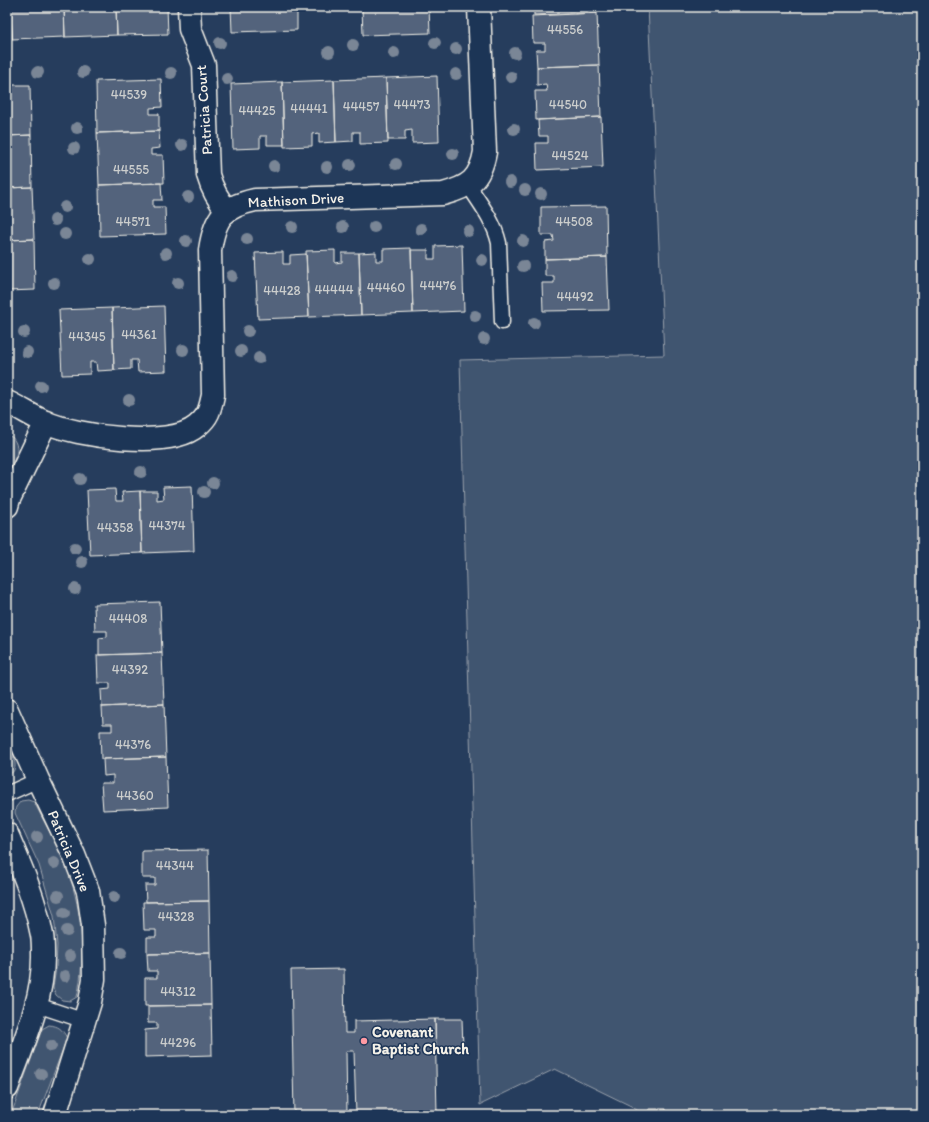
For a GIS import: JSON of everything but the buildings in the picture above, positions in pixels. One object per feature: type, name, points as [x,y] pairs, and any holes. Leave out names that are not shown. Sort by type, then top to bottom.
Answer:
[{"type":"street","name":"Patricia Court","points":[[189,7],[190,29],[204,65],[208,175],[212,189],[219,201],[227,210]]},
{"type":"street","name":"Mathison Drive","points":[[46,422],[93,435],[160,439],[180,435],[191,430],[196,427],[209,413],[213,395],[210,250],[212,234],[217,222],[227,210],[239,203],[255,200],[444,194],[468,185],[480,171],[483,165],[485,152],[479,7]]},
{"type":"street","points":[[7,402],[46,422],[7,506]]},
{"type":"street","name":"Patricia Drive","points":[[7,710],[38,780],[74,855],[88,891],[93,925],[94,979],[85,1021],[55,1115]]},
{"type":"street","points":[[7,834],[28,880],[42,936],[43,964],[40,992],[30,1027],[7,1088]]},
{"type":"lane","points":[[468,185],[498,235],[502,322]]},
{"type":"lane","points":[[7,794],[38,780]]},
{"type":"lane","points":[[36,1005],[85,1021]]},
{"type":"shaded area","points":[[648,7],[922,7],[922,1115],[644,1115],[631,1106],[555,1069],[480,1105],[460,360],[664,355]]},
{"type":"shaded area","points":[[7,436],[12,437],[17,447],[17,451],[15,459],[7,473]]},
{"type":"shaded area","points":[[7,742],[15,765],[12,773],[7,775]]},
{"type":"shaded area","points":[[28,800],[34,802],[58,847],[71,879],[75,895],[81,929],[82,963],[77,997],[70,1001],[62,1000],[56,995],[53,988],[57,945],[54,916],[39,865],[15,813],[16,807],[21,801]]},
{"type":"shaded area","points":[[49,1025],[60,1028],[67,1038],[38,1115],[11,1115],[42,1029]]},
{"type":"place","name":"Covenant Baptist Church","points":[[364,1041]]}]
